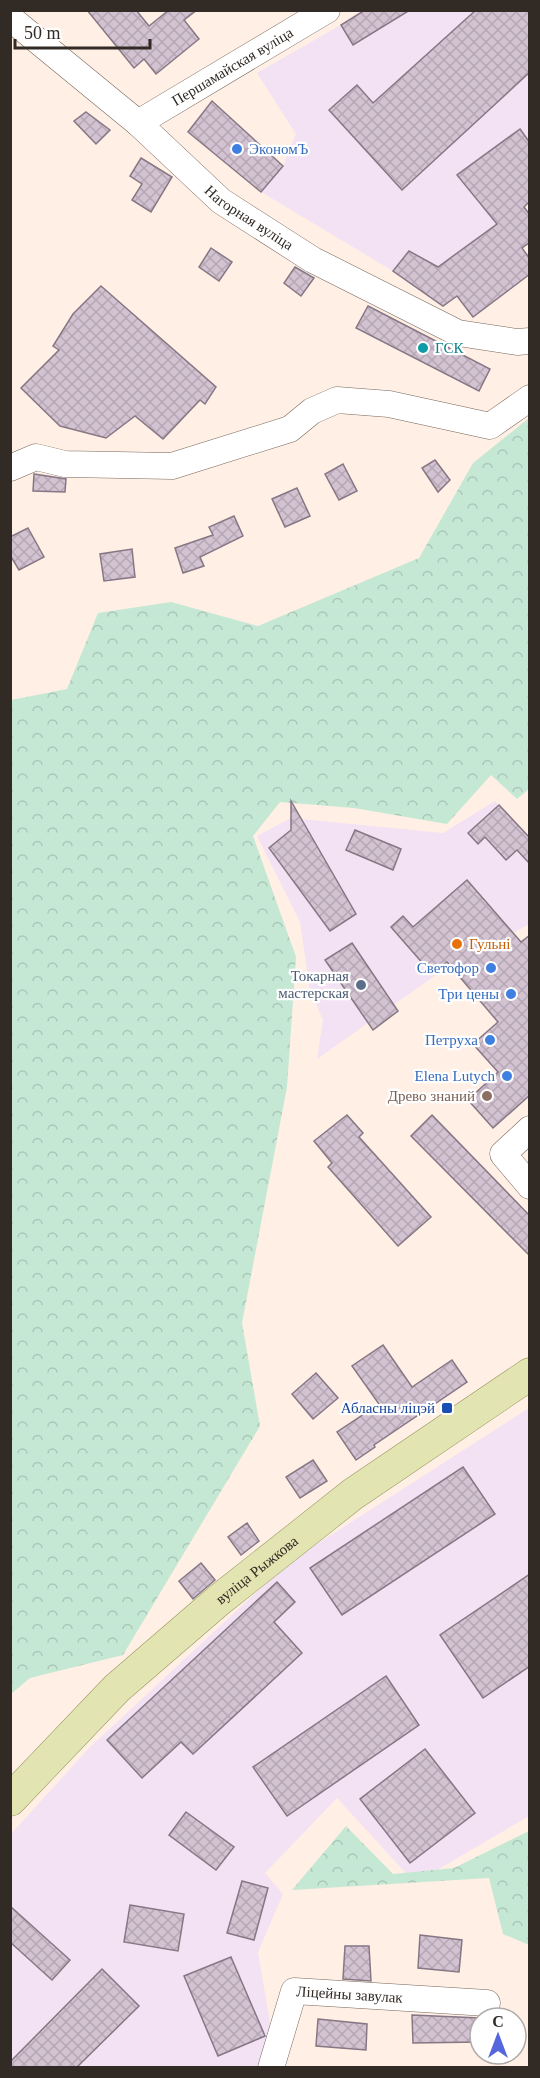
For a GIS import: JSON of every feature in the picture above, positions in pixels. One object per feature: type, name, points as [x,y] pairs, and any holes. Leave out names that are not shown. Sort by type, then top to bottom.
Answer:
[{"type":"main road","name":"вуліца Рыжкова","points":[[10,1800],[117,1688],[219,1600],[353,1494],[530,1374]]},
{"type":"street","name":"Першамайская вуліца","points":[[138,123],[327,10]]},
{"type":"street","name":"Нагорная вуліца","points":[[10,18],[138,123],[222,201],[312,260],[458,333],[517,342],[530,341]]},
{"type":"street","points":[[10,468],[36,458],[65,464],[172,466],[290,429],[312,411],[337,400],[389,404],[490,426],[530,398]]},
{"type":"street","points":[[530,1129],[503,1154],[530,1186]]},
{"type":"street","name":"Ліцейны завулак","points":[[272,2067],[294,1991],[487,2003]]},
{"type":"shaded area","points":[[365,11],[529,11],[530,201],[524,207],[529,215],[529,242],[443,306],[393,271],[261,192],[283,166],[296,134],[257,73]]},
{"type":"shaded area","points":[[495,801],[529,838],[529,924],[433,977],[317,1059],[323,1020],[310,990],[300,922],[257,836],[291,818],[443,833]]},
{"type":"shaded area","points":[[529,1408],[529,1816],[415,1883],[337,1798],[265,1873],[283,1894],[258,1952],[272,2035],[259,2067],[11,2068],[11,1834],[89,1748],[289,1562]]},
{"type":"green space","points":[[529,418],[529,789],[517,799],[491,775],[447,824],[354,808],[280,802],[253,836],[296,957],[287,1087],[242,1323],[260,1426],[123,1655],[30,1678],[11,1694],[11,700],[67,689],[98,613],[171,602],[258,626],[419,558],[473,463]]},
{"type":"green space","points":[[346,1826],[393,1874],[454,1868],[529,1831],[529,1945],[503,1934],[489,1878],[292,1890]]},
{"type":"building","points":[[87,10],[136,10],[149,26],[169,10],[197,10],[184,20],[199,39],[156,74],[144,59],[134,68]]},
{"type":"building","points":[[365,10],[410,10],[353,45],[341,25]]},
{"type":"building","points":[[476,10],[530,10],[530,72],[402,190],[329,110],[357,85],[373,103]]},
{"type":"building","name":"ЭкономЪ","points":[[212,101],[283,166],[261,192],[188,132]]},
{"type":"building","points":[[86,112],[110,130],[96,144],[74,121]]},
{"type":"building","points":[[520,129],[530,143],[530,201],[524,207],[530,215],[530,242],[522,248],[530,259],[530,274],[473,317],[457,296],[443,306],[393,271],[409,251],[438,267],[497,224],[457,175]]},
{"type":"building","points":[[141,158],[172,177],[151,212],[132,200],[142,184],[130,176]]},
{"type":"building","points":[[211,248],[232,262],[219,281],[199,267]]},
{"type":"building","points":[[295,267],[314,278],[301,296],[284,283]]},
{"type":"building","points":[[101,286],[216,387],[205,404],[200,400],[163,439],[135,416],[106,438],[60,426],[21,388],[59,350],[53,346],[73,314]]},
{"type":"building","name":"ГСК","points":[[368,306],[490,369],[479,391],[356,328]]},
{"type":"building","points":[[435,460],[450,480],[438,492],[422,468]]},
{"type":"building","points":[[343,464],[357,491],[339,500],[325,474]]},
{"type":"building","points":[[34,474],[66,479],[65,492],[33,491]]},
{"type":"building","points":[[297,488],[310,516],[285,527],[272,499]]},
{"type":"building","points":[[234,516],[243,536],[200,557],[204,566],[183,573],[175,548],[213,535],[209,527]]},
{"type":"building","points":[[28,528],[44,557],[19,570],[10,555],[10,537]]},
{"type":"building","points":[[132,549],[135,577],[104,581],[100,554]]},
{"type":"building","points":[[291,801],[356,914],[330,931],[269,848],[291,830]]},
{"type":"building","points":[[499,805],[530,838],[530,864],[517,850],[506,860],[485,837],[478,844],[468,833]]},
{"type":"building","points":[[355,830],[401,849],[393,870],[346,850]]},
{"type":"building","name":"Светофор","points":[[467,880],[521,942],[530,935],[530,1095],[493,1128],[468,1100],[498,1072],[473,1044],[498,1022],[447,962],[432,974],[391,927],[403,916],[413,927]]},
{"type":"building","name":"Токарная мастерская","points":[[352,943],[398,1011],[373,1030],[325,960]]},
{"type":"building","points":[[347,1115],[363,1133],[359,1137],[431,1217],[398,1246],[328,1167],[332,1163],[314,1141]]},
{"type":"building","points":[[432,1115],[530,1216],[530,1256],[411,1136]]},
{"type":"building","points":[[383,1345],[412,1387],[452,1360],[467,1382],[374,1445],[375,1447],[356,1460],[337,1432],[379,1404],[352,1366]]},
{"type":"building","points":[[316,1373],[338,1398],[313,1419],[292,1394]]},
{"type":"building","points":[[313,1460],[327,1481],[300,1498],[286,1477]]},
{"type":"building","points":[[463,1467],[495,1514],[342,1615],[310,1568]]},
{"type":"building","points":[[247,1523],[259,1541],[241,1555],[228,1537]]},
{"type":"building","points":[[201,1563],[215,1580],[193,1599],[179,1581]]},
{"type":"building","points":[[530,1574],[530,1666],[483,1698],[440,1635]]},
{"type":"building","points":[[277,1582],[295,1602],[274,1622],[302,1653],[193,1754],[181,1742],[142,1778],[107,1740]]},
{"type":"building","points":[[386,1676],[419,1725],[287,1816],[253,1767]]},
{"type":"building","points":[[425,1749],[475,1813],[410,1863],[360,1799]]},
{"type":"building","points":[[186,1812],[234,1847],[216,1870],[169,1835]]},
{"type":"building","points":[[242,1881],[268,1888],[254,1940],[227,1933]]},
{"type":"building","points":[[130,1905],[184,1914],[178,1951],[124,1942]]},
{"type":"building","points":[[10,1906],[70,1960],[52,1980],[10,1942]]},
{"type":"building","points":[[420,1935],[462,1940],[459,1972],[418,1968]]},
{"type":"building","points":[[345,1946],[369,1946],[371,1981],[343,1979]]},
{"type":"building","points":[[231,1957],[265,2036],[218,2056],[184,1976]]},
{"type":"building","points":[[102,1969],[139,2006],[77,2067],[10,2067],[10,2062]]},
{"type":"building","points":[[412,2015],[468,2017],[468,2042],[413,2043]]},
{"type":"building","points":[[318,2019],[367,2024],[366,2050],[316,2046]]},
{"type":"place","name":"ЭкономЪ","points":[[237,149]]},
{"type":"place","name":"ГСК","points":[[423,348]]},
{"type":"place","name":"Гульнi","points":[[457,944]]},
{"type":"place","name":"Светофор","points":[[491,968]]},
{"type":"place","name":"Токарная мастерская","points":[[361,985]]},
{"type":"place","name":"Три цены","points":[[511,994]]},
{"type":"place","name":"Петруха","points":[[490,1040]]},
{"type":"place","name":"Elena Lutych","points":[[507,1076]]},
{"type":"place","name":"Древо знаний","points":[[487,1096]]},
{"type":"place","name":"Абласны ліцэй","points":[[447,1408]]}]
